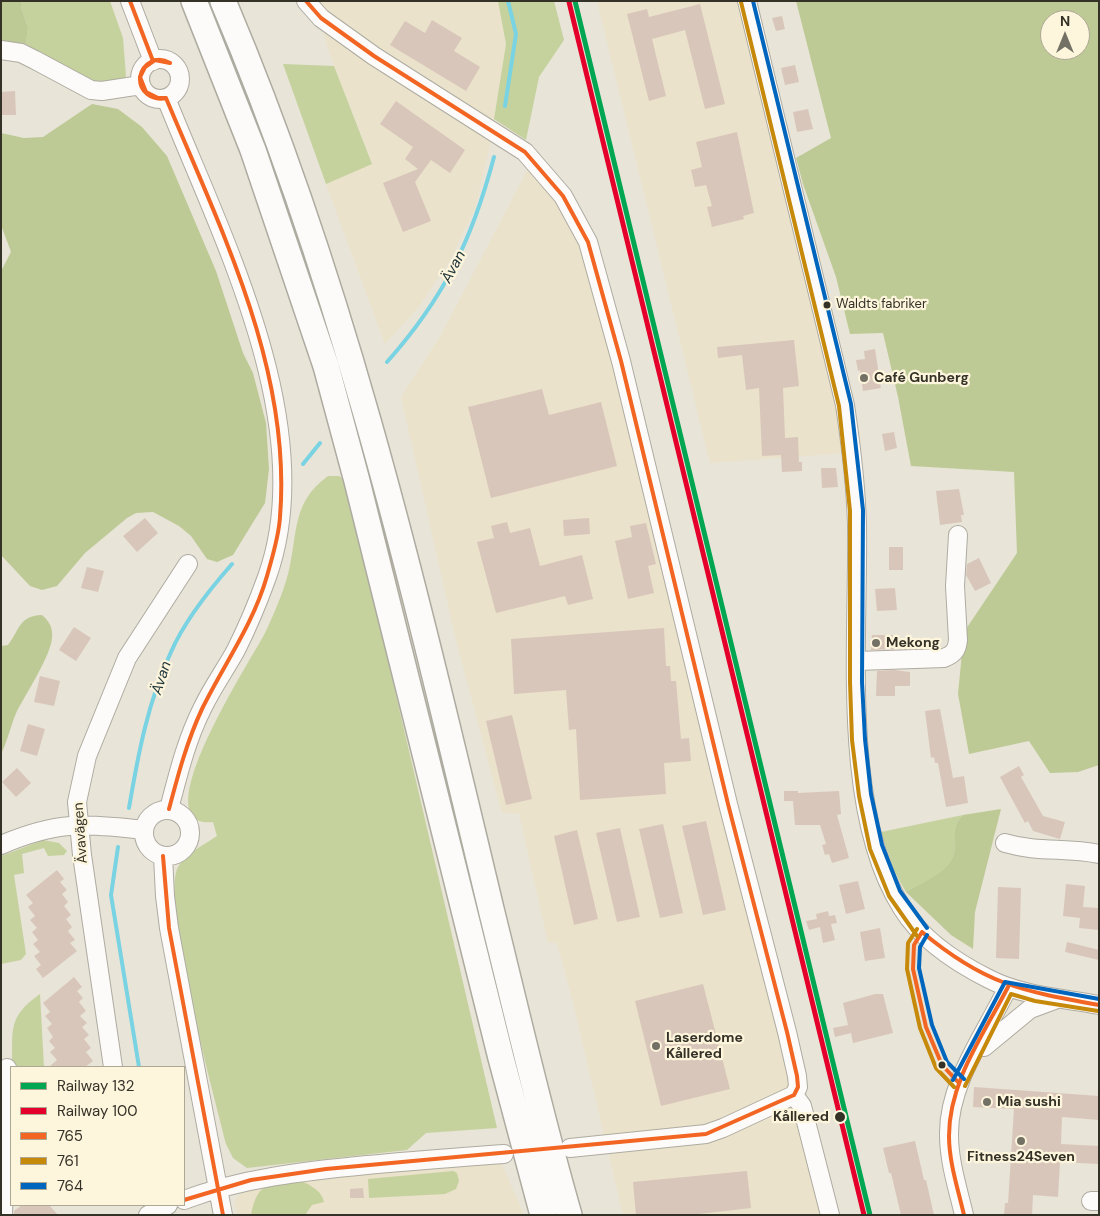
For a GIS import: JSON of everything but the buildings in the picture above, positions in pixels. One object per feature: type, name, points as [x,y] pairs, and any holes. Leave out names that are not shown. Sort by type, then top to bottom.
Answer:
[{"type":"highway","points":[[194,1],[253,150],[326,366],[360,491],[501,1058],[543,1215]]},
{"type":"highway","points":[[223,1],[279,142],[314,241],[354,368],[386,482],[526,1054],[570,1215]]},
{"type":"street","points":[[130,1],[153,61]]},
{"type":"street","points":[[306,1],[321,18],[374,56],[525,152],[563,196],[588,242],[621,360],[728,804],[787,1032],[797,1076],[798,1087],[794,1094],[740,1121],[706,1134],[570,1148]]},
{"type":"street","points":[[747,1],[845,405],[852,457],[857,524],[857,660],[861,770],[872,834],[894,895],[907,916],[940,948],[964,966],[1008,987],[1099,1005]]},
{"type":"street","points":[[1,50],[21,53],[91,90],[102,91],[141,85]]},
{"type":"street","points":[[165,60],[171,63],[178,72],[179,85],[166,98],[154,98],[148,95],[141,85],[141,73],[153,61],[165,60]]},
{"type":"street","points":[[166,98],[241,282],[256,325],[274,399],[281,454],[282,484],[276,544],[268,575],[250,622],[210,693],[190,735],[180,765],[169,810]]},
{"type":"street","points":[[857,660],[934,659],[953,655],[957,648],[958,640],[955,586],[958,535]]},
{"type":"street","name":"Ävavägen","points":[[113,1066],[79,824],[78,802],[80,784],[87,756],[113,688],[142,634],[188,564]]},
{"type":"street","points":[[169,810],[176,811],[187,820],[191,833],[190,840],[182,850],[176,854],[163,856],[149,846],[144,830],[148,820],[155,813],[169,810]]},
{"type":"street","points":[[1,845],[53,827],[79,824],[144,830]]},
{"type":"street","points":[[1004,843],[1026,849],[1079,850],[1099,854]]},
{"type":"street","points":[[163,856],[164,896],[169,928],[223,1215]]},
{"type":"street","points":[[964,1215],[954,1171],[949,1130],[951,1110],[959,1084],[1008,987]]},
{"type":"street","points":[[974,1055],[1030,1009],[1059,998]]},
{"type":"street","points":[[3,1215],[7,1068]]},
{"type":"street","points":[[794,1094],[802,1106],[830,1215]]},
{"type":"street","points":[[185,1200],[218,1189],[268,1177],[326,1169],[504,1154]]},
{"type":"shaded area","points":[[313,1],[498,1],[506,44],[489,150],[475,208],[450,260],[418,308],[385,344],[326,184],[372,163],[334,66]]},
{"type":"shaded area","points":[[597,1],[739,1],[806,279],[825,340],[845,453],[710,463]]},
{"type":"shaded area","points":[[529,167],[566,212],[581,243],[592,280],[827,1215],[623,1215],[572,998],[557,943],[548,942],[519,813],[502,813],[456,640],[401,397],[441,335]]},
{"type":"shaded area","points":[[495,1157],[503,1167],[524,1215],[237,1215],[235,1200],[244,1189],[257,1184]]},
{"type":"green space","points":[[1,1],[21,1],[21,7],[28,28],[26,44],[1,41]]},
{"type":"green space","points":[[21,1],[110,1],[123,38],[126,76],[123,81],[97,85],[58,66],[26,44],[28,28],[21,7]]},
{"type":"green space","points":[[498,1],[554,1],[564,40],[539,77],[526,140],[494,119],[506,44]]},
{"type":"green space","points":[[796,1],[1099,1],[1099,765],[1078,772],[1050,773],[1029,741],[969,754],[958,694],[964,632],[1017,553],[1014,472],[911,466],[883,333],[850,334],[836,277],[803,184],[796,158],[831,138]]},
{"type":"green space","points":[[283,64],[334,66],[372,164],[326,184]]},
{"type":"green space","points":[[92,104],[118,109],[142,127],[167,156],[216,271],[243,353],[253,373],[266,423],[269,469],[265,503],[233,555],[217,562],[207,559],[191,536],[179,526],[153,512],[136,513],[127,518],[85,553],[57,586],[42,590],[30,586],[1,555],[1,271],[11,252],[1,225],[1,133],[24,138],[43,137]]},
{"type":"green space","points":[[328,476],[339,476],[346,481],[497,1128],[426,1133],[407,1150],[247,1168],[233,1158],[226,1144],[201,1045],[182,957],[176,918],[174,886],[181,862],[190,853],[217,836],[213,822],[194,817],[188,799],[194,771],[225,704],[265,633],[278,602],[289,570],[298,518],[302,507],[316,486]]},
{"type":"green space","points":[[42,615],[51,628],[51,645],[43,664],[17,711],[1,754],[1,646],[8,645],[24,621],[34,616]]},
{"type":"green space","points":[[1001,809],[975,912],[973,949],[951,935],[906,892],[932,877],[950,862],[954,851],[956,826],[963,815]]},
{"type":"green space","points":[[963,815],[956,826],[954,851],[950,862],[933,877],[906,892],[894,871],[881,832]]},
{"type":"green space","points":[[43,840],[59,843],[67,851],[64,855],[48,856],[44,848],[22,854],[24,873],[14,875],[26,954],[21,960],[1,964],[1,856]]},
{"type":"green space","points":[[40,994],[44,1066],[12,1066],[14,1025],[17,1017],[29,1002]]},
{"type":"green space","points":[[453,1171],[457,1173],[459,1181],[456,1189],[445,1194],[369,1198],[368,1179]]},
{"type":"green space","points":[[302,1181],[319,1192],[324,1202],[312,1205],[305,1215],[251,1215],[254,1203],[262,1189],[274,1184]]},
{"type":"waterway","name":"Ävan","points":[[505,106],[516,34],[508,1]]},
{"type":"waterway","name":"Ävan","points":[[387,362],[425,315],[454,267],[476,215],[494,157]]},
{"type":"waterway","name":"Ävan","points":[[303,464],[320,443]]},
{"type":"waterway","name":"Ävan","points":[[129,808],[145,729],[163,671],[176,641],[190,618],[232,564]]},
{"type":"waterway","name":"Ävan","points":[[118,847],[111,895],[139,1066]]},
{"type":"rail line","name":"132","points":[[575,1],[870,1215]]},
{"type":"rail line","name":"100","points":[[569,2],[864,1215]]},
{"type":"transit line","name":"765","points":[[130,1],[153,61]]},
{"type":"transit line","name":"765","points":[[306,1],[321,18],[374,56],[525,152],[563,196],[588,242],[621,361],[728,804],[787,1032],[797,1076],[798,1087],[794,1095]]},
{"type":"transit line","name":"764","points":[[753,1],[851,404],[863,510],[862,682],[865,739],[871,794],[882,845],[900,891],[927,928]]},
{"type":"transit line","name":"761","points":[[741,2],[839,406],[850,511],[850,682],[852,740],[859,796],[870,849],[889,896],[917,936]]},
{"type":"transit line","name":"765","points":[[140,77],[145,67],[155,60],[170,63]]},
{"type":"transit line","name":"765","points":[[140,77],[144,68],[151,62],[160,60],[170,63]]},
{"type":"transit line","name":"765","points":[[140,77],[146,92],[158,98],[166,98]]},
{"type":"transit line","name":"765","points":[[140,77],[142,87],[147,94],[151,97],[166,98]]},
{"type":"transit line","name":"765","points":[[166,98],[209,198],[248,302],[264,355],[275,408],[281,462],[280,517],[275,547],[267,576],[246,628],[202,709],[183,758],[169,809]]},
{"type":"transit line","name":"765","points":[[163,856],[169,928],[223,1215]]},
{"type":"transit line","name":"761","points":[[917,929],[908,943],[907,969],[920,1028],[936,1068],[954,1087]]},
{"type":"transit line","name":"765","points":[[922,932],[965,963],[1004,983],[1047,995],[1099,1005]]},
{"type":"transit line","name":"765","points":[[922,932],[914,945],[913,969],[926,1027],[942,1065],[959,1083]]},
{"type":"transit line","name":"764","points":[[927,935],[920,947],[919,968],[932,1025],[947,1062],[964,1079]]},
{"type":"transit line","name":"764","points":[[953,1080],[1005,982],[1099,999]]},
{"type":"transit line","name":"765","points":[[964,1215],[951,1156],[949,1136],[951,1116],[961,1077],[1008,987]]},
{"type":"transit line","name":"761","points":[[965,1086],[1011,994],[1035,1001],[1098,1011]]},
{"type":"transit line","name":"765","points":[[185,1200],[251,1180],[326,1169],[706,1134],[794,1095]]},
{"type":"place","name":"Waldts fabriker","points":[[827,305]]},
{"type":"place","name":"Café Gunberg","points":[[864,378]]},
{"type":"place","name":"Mekong","points":[[876,643]]},
{"type":"place","name":"Laserdome Kållered","points":[[656,1046]]},
{"type":"place","name":"Mia sushi","points":[[987,1102]]},
{"type":"place","name":"Kållered","points":[[840,1117]]},
{"type":"place","name":"Fitness24Seven","points":[[1021,1141]]}]
